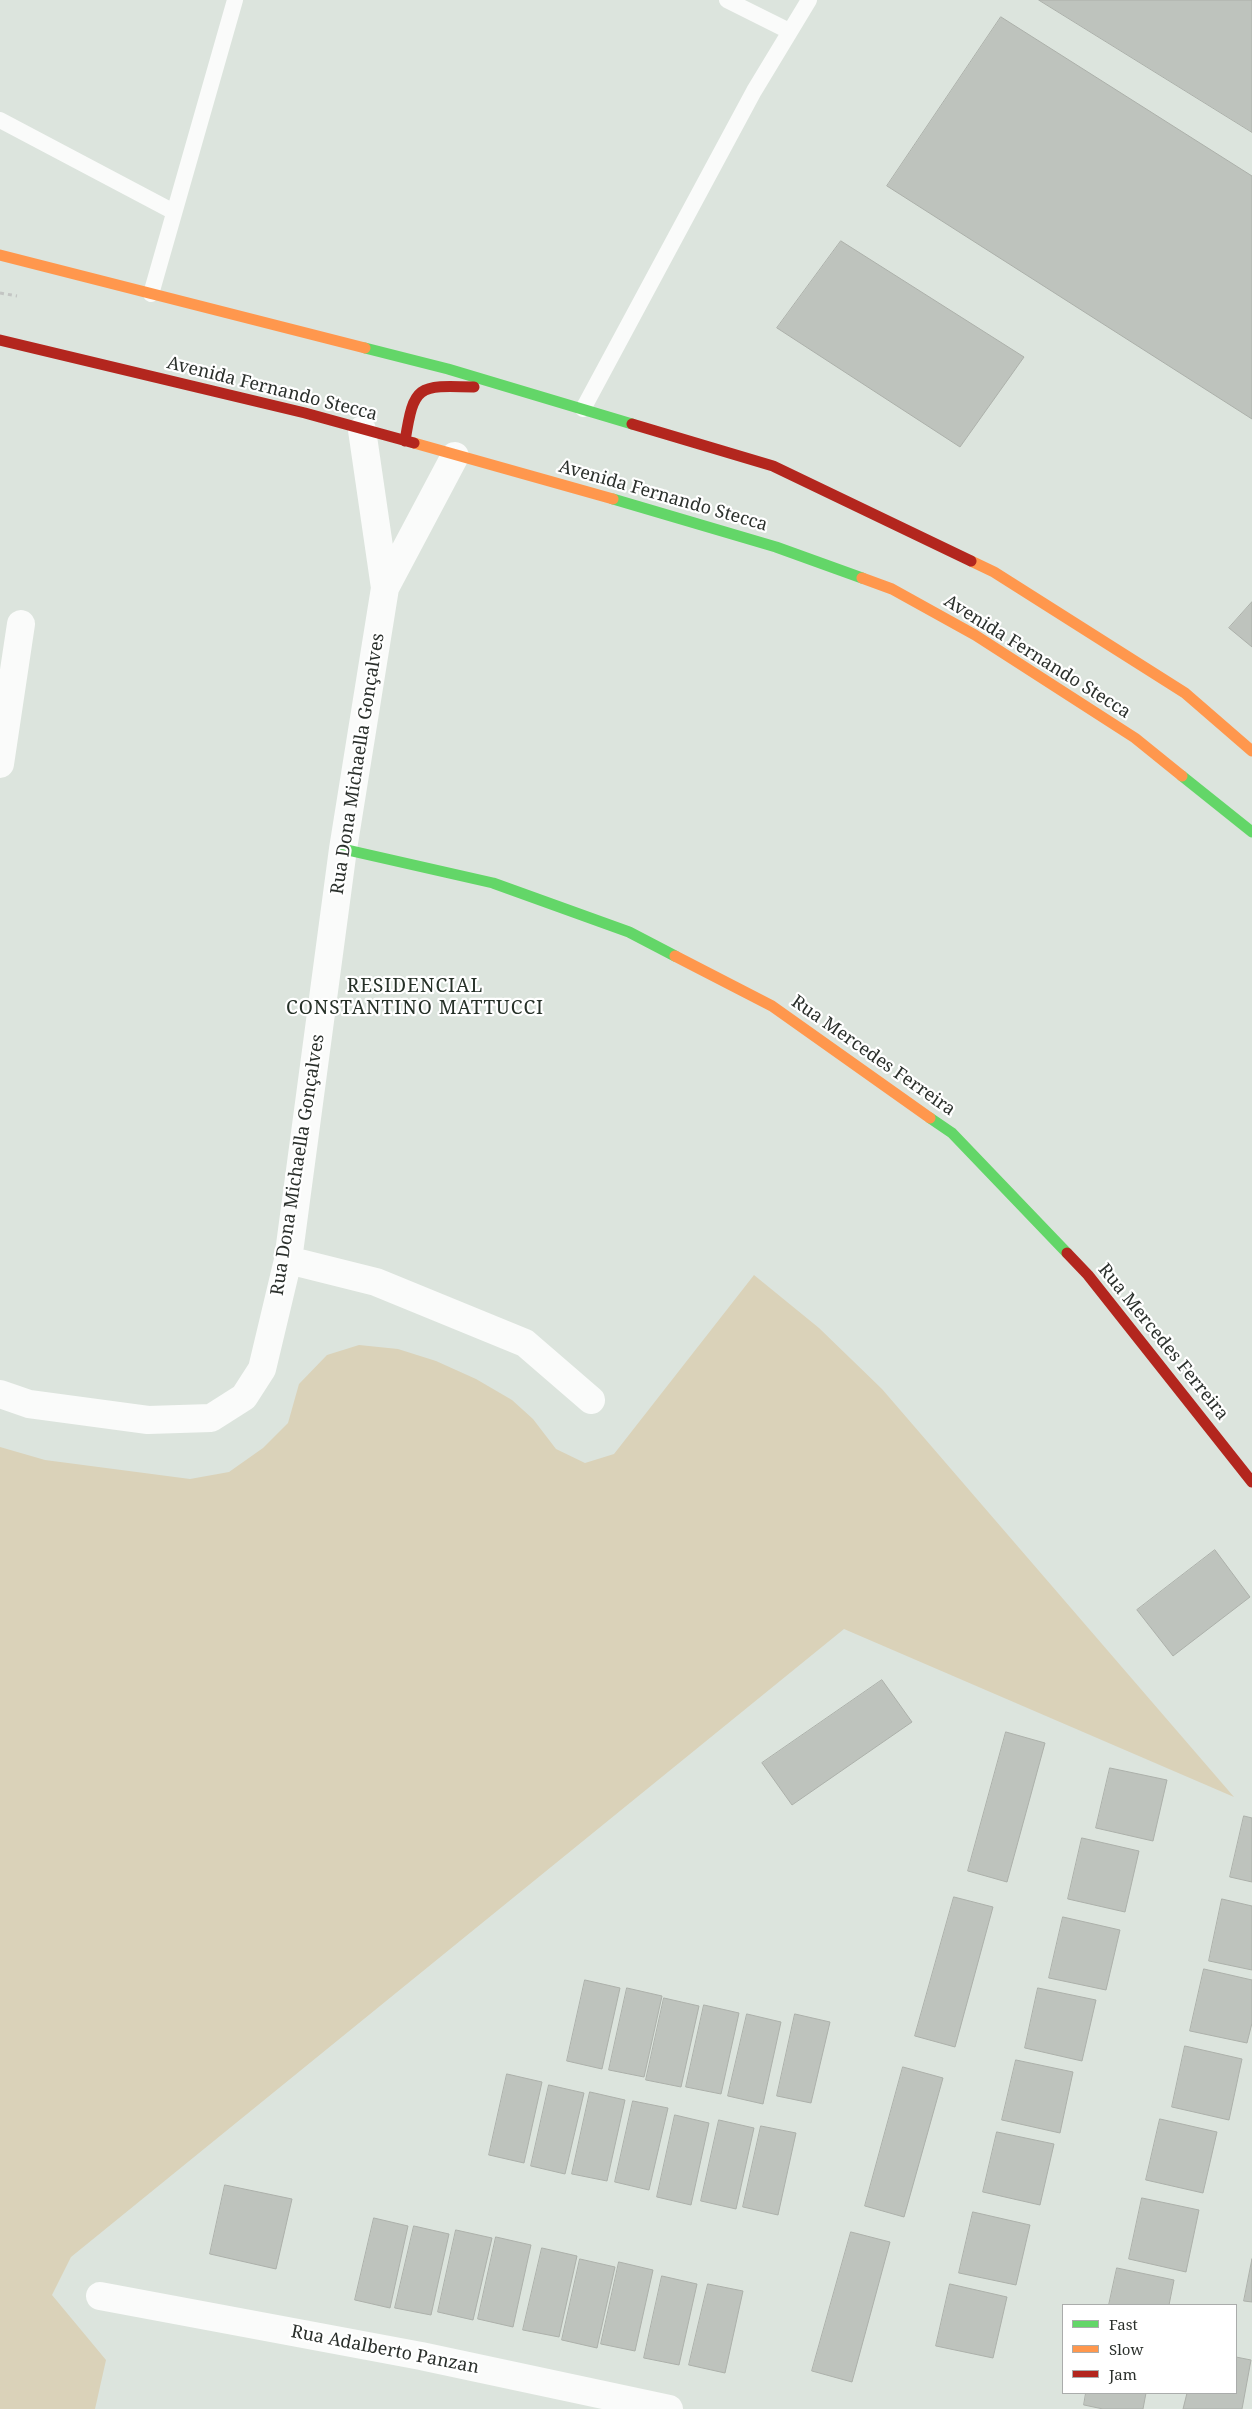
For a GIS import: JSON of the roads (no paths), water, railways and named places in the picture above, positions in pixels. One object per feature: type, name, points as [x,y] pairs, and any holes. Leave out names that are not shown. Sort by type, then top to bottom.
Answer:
[{"type":"main road","points":[[0,256],[508,387],[773,466],[994,572],[1185,693],[1252,751]]},
{"type":"main road","name":"Avenida Fernando Stecca","points":[[0,340],[305,413],[564,485],[776,547],[892,589],[975,635],[1134,738],[1252,832]]},
{"type":"main road","points":[[405,441],[411,404],[422,392],[438,387],[508,387]]},
{"type":"main road","name":"Rua Mercedes Ferreira","points":[[343,849],[493,883],[629,932],[772,1006],[952,1133],[1088,1274],[1252,1482]]},
{"type":"street","name":"Rua Dona Michaella Gonçalves","points":[[0,1394],[29,1404],[148,1420],[211,1418],[244,1397],[262,1369],[288,1260],[343,849],[385,588],[362,430]]},
{"type":"street","name":"Rua Dona Michaella Gonçalves","points":[[385,588],[456,456]]},
{"type":"street","points":[[0,764],[21,624]]},
{"type":"street","points":[[288,1260],[376,1282],[525,1343],[591,1400]]},
{"type":"street","name":"Rua Adalberto Panzan","points":[[100,2296],[421,2356],[669,2409]]},
{"type":"lane","points":[[151,294],[235,0]]},
{"type":"lane","points":[[727,0],[789,31]]},
{"type":"lane","points":[[583,409],[749,100],[809,0]]},
{"type":"lane","points":[[0,120],[174,212]]},
{"type":"district","name":"RESIDENCIAL CONSTANTINO MATTUCCI","points":[[415,998]]}]
